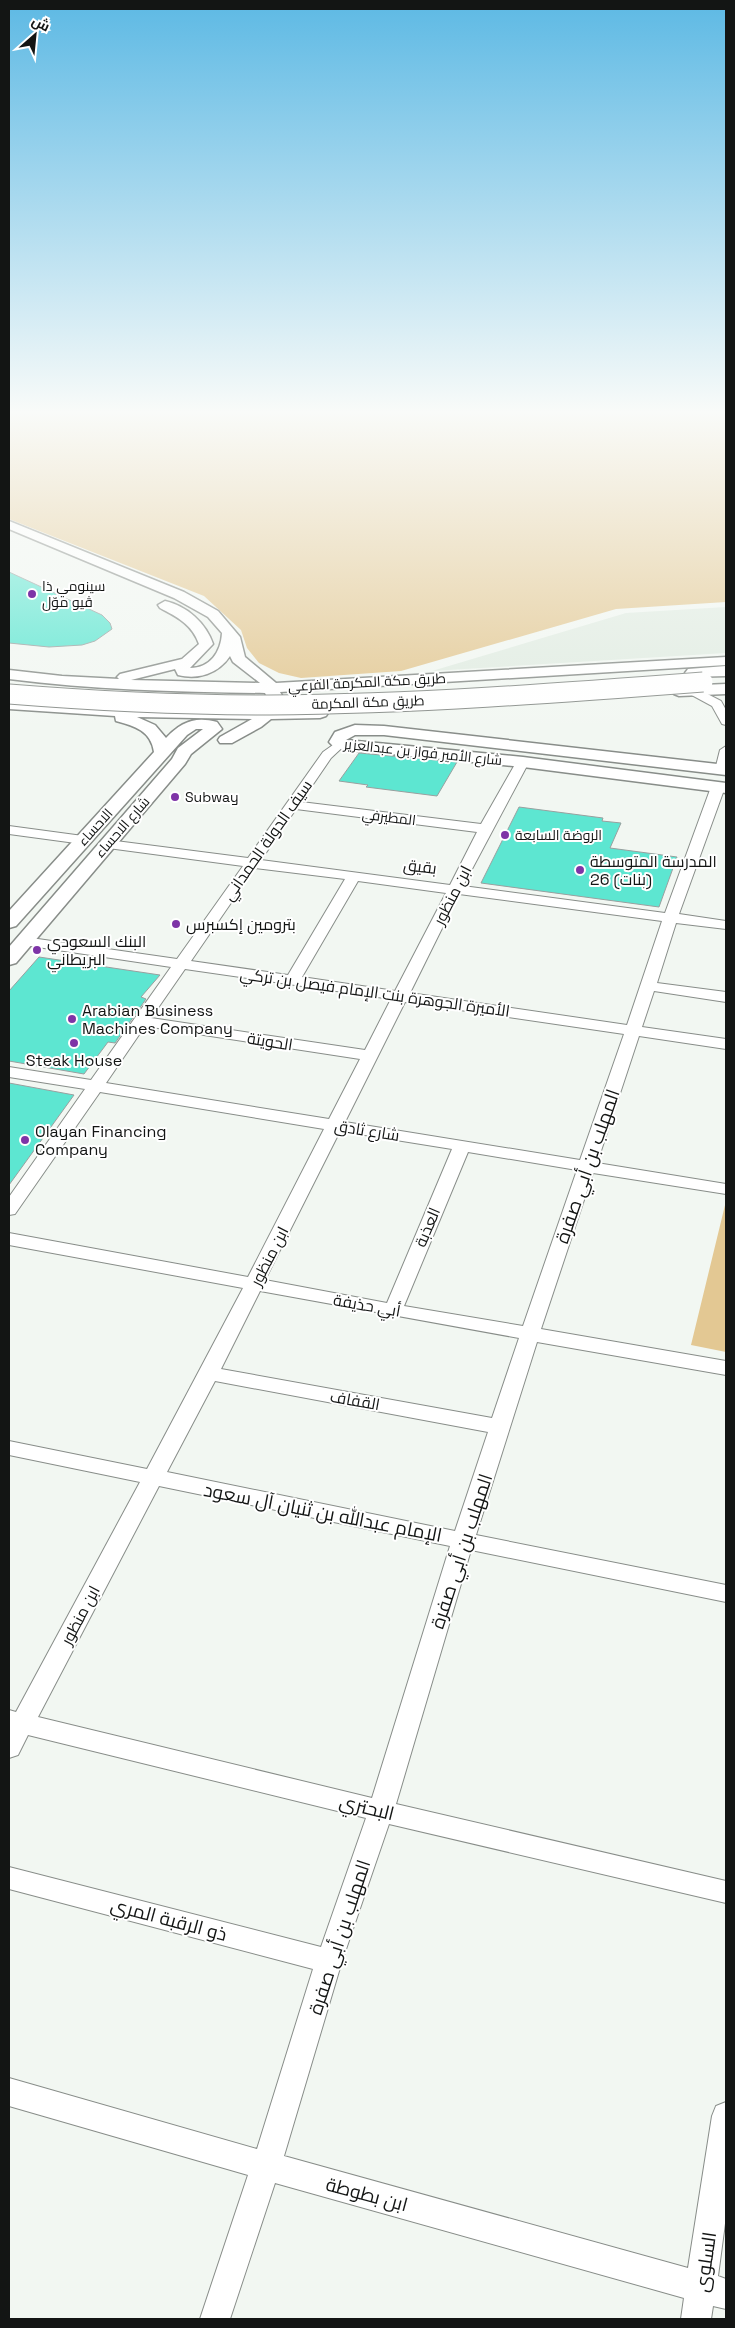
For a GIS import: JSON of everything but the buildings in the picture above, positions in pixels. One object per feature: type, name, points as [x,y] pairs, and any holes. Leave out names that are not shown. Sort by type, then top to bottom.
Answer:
[{"type":"highway","name":"طريق مكة المكرمة","points":[[9,694],[95,701],[225,706],[418,700],[696,682],[726,671]]},
{"type":"highway","name":"طريق مكة المكرمة","points":[[9,685],[90,692],[269,696],[726,681]]},
{"type":"main road","points":[[9,525],[179,595],[213,614],[233,637],[238,659],[268,682],[276,699],[272,709],[263,720],[226,740],[179,761]]},
{"type":"main road","points":[[9,536],[184,614],[202,630],[206,644],[201,651],[186,662],[182,668],[184,672],[193,674],[206,672],[215,666]]},
{"type":"main road","points":[[22,542],[40,537]]},
{"type":"main road","points":[[35,707],[121,699],[178,687],[209,674],[229,641],[229,633]]},
{"type":"main road","name":"طريق مكة المكرمة الفرعي","points":[[308,685],[726,661]]},
{"type":"main road","points":[[62,681],[134,676],[186,662]]},
{"type":"main road","points":[[255,671],[282,680],[308,685]]},
{"type":"main road","name":"طريق مكة المكرمة الفرعي","points":[[9,675],[62,681],[272,692]]},
{"type":"main road","name":"طريق مكة المكرمة الفرعي","points":[[9,704],[69,710],[211,715],[268,714],[382,710],[696,682],[726,689]]},
{"type":"main road","points":[[338,712],[318,708],[313,693],[345,684]]},
{"type":"main road","points":[[187,728],[211,715],[272,692],[308,685]]},
{"type":"main road","points":[[69,710],[136,721],[155,732],[162,744],[162,753]]},
{"type":"main road","points":[[226,740],[312,713]]},
{"type":"main road","name":"شارع الاحساء","points":[[9,959],[179,761],[184,750],[214,729],[211,725],[187,728]]},
{"type":"main road","name":"الاحساء","points":[[9,922],[162,753],[187,728]]},
{"type":"main road","name":"شارع الأمير فواز بن عبدالعزير","points":[[363,729],[723,778],[523,762],[340,744],[337,742],[337,738],[346,731],[363,729]]},
{"type":"street","points":[[696,682],[717,704],[726,721]]},
{"type":"street","name":"سيف الدولة الحمداني","points":[[9,1210],[93,1086],[141,1021],[327,754],[340,744]]},
{"type":"street","name":"المهلب بن أبي صفرة","points":[[215,2319],[266,2166],[329,1961],[381,1811],[463,1540],[530,1334],[671,917],[723,778],[726,750]]},
{"type":"street","name":"ابن منظور","points":[[9,1748],[15,1722],[154,1477],[210,1373],[485,829],[523,762]]},
{"type":"street","name":"المطيرفي","points":[[292,805],[485,829]]},
{"type":"street","points":[[9,830],[83,840]]},
{"type":"street","name":"بقيق","points":[[108,844],[726,924]]},
{"type":"street","points":[[292,980],[355,875]]},
{"type":"street","name":"الأميرة الجوهرة بنت الإمام فيصل بن تركي","points":[[24,941],[726,1044]]},
{"type":"street","points":[[648,986],[726,997]]},
{"type":"street","name":"الحويتة","points":[[141,1021],[370,1056]]},
{"type":"street","name":"شارع ثادق","points":[[9,1072],[726,1189]]},
{"type":"street","name":"العذبة","points":[[393,1310],[462,1145]]},
{"type":"street","name":"أبي حذيفة","points":[[9,1239],[393,1310],[726,1368]]},
{"type":"street","name":"القفاف","points":[[210,1373],[501,1427]]},
{"type":"street","name":"الإمام عبدالله بن ثنيان آل سعود","points":[[9,1448],[726,1594]]},
{"type":"street","name":"البحتري","points":[[15,1722],[726,1892]]},
{"type":"street","name":"ذو الرقبة المري","points":[[9,1878],[329,1961]]},
{"type":"street","name":"ابن بطوطة","points":[[9,2092],[266,2166],[714,2290]]},
{"type":"street","name":"السلوى","points":[[696,2319],[714,2290],[726,2116]]},
{"type":"shaded area","points":[[9,519],[726,519],[726,602],[616,609],[401,671],[301,678],[279,673],[259,663],[247,648],[241,630],[204,596]]},
{"type":"shaded area","points":[[726,607],[726,653],[432,671],[626,613]]},
{"type":"shaded area","points":[[726,1201],[726,1352],[691,1345]]},
{"type":"place","name":"سينومي ذا ڤيو موّل","points":[[32,594]]},
{"type":"place","name":"Subway","points":[[175,797]]},
{"type":"place","name":"الروضة السابعة","points":[[505,835]]},
{"type":"place","name":"المدرسة المتوسطة 26 (بنات)","points":[[580,870]]},
{"type":"place","name":"بترومين إكسبرس","points":[[176,924]]},
{"type":"place","name":"البنك السعودي البريطاني","points":[[37,950]]},
{"type":"place","name":"Arabian Business Machines Company","points":[[72,1019]]},
{"type":"place","name":"Steak House","points":[[74,1043]]},
{"type":"place","name":"Olayan Financing Company","points":[[25,1140]]}]
